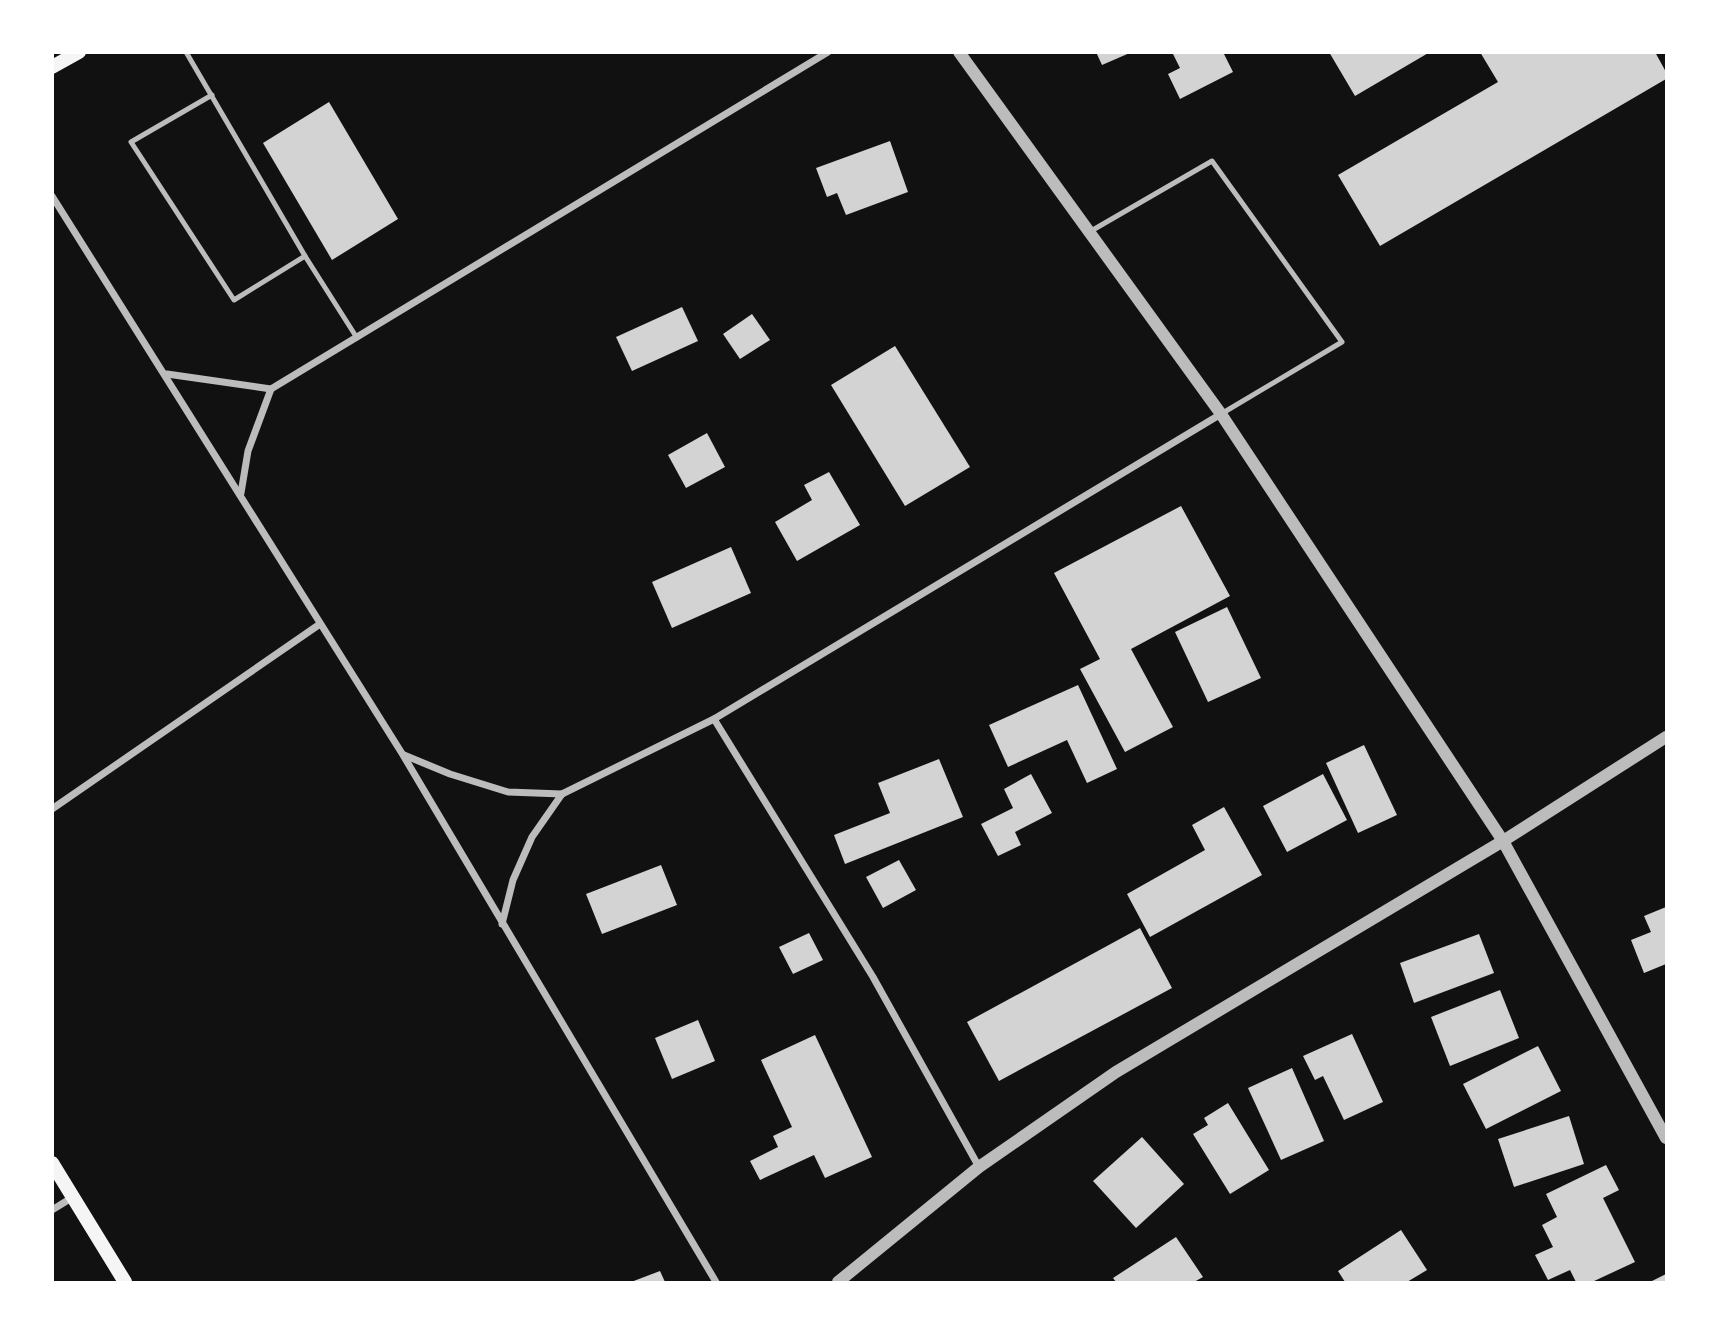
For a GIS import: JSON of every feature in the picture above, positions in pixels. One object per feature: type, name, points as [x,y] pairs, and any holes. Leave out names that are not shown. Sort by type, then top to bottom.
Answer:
[{"type":"main road","points":[[52,68],[79,52]]},
{"type":"main road","points":[[52,1163],[125,1283]]},
{"type":"street","points":[[167,374],[271,389],[828,52]]},
{"type":"street","points":[[960,52],[1221,414],[1503,841],[1667,1138]]},
{"type":"street","points":[[52,196],[167,374],[403,755],[716,1283]]},
{"type":"street","points":[[241,494],[248,451],[271,389]]},
{"type":"street","points":[[403,755],[508,792],[562,794],[714,719],[1221,414]]},
{"type":"street","points":[[52,809],[320,624]]},
{"type":"street","points":[[714,719],[873,977],[979,1167]]},
{"type":"street","points":[[838,1283],[979,1167],[1116,1072],[1503,841],[1667,737]]},
{"type":"street","points":[[502,924],[513,880],[532,837],[562,794]]},
{"type":"street","points":[[52,1210],[73,1197]]},
{"type":"lane","points":[[186,52],[305,256],[357,338]]},
{"type":"lane","points":[[212,95],[131,142],[233,300],[305,256]]},
{"type":"lane","points":[[1089,232],[1212,161],[1342,342],[1221,414]]},
{"type":"building","points":[[1096,52],[1132,52],[1102,65]]},
{"type":"building","points":[[1172,52],[1223,52],[1233,72],[1180,99],[1168,74],[1180,68]]},
{"type":"building","points":[[1329,52],[1430,52],[1355,96]]},
{"type":"building","points":[[1480,52],[1655,52],[1666,72],[1666,79],[1380,246],[1338,175],[1498,82]]},
{"type":"building","points":[[329,102],[398,219],[332,260],[263,143]]},
{"type":"building","points":[[890,141],[908,192],[846,215],[837,193],[827,197],[816,168]]},
{"type":"building","points":[[682,307],[698,341],[632,371],[616,337]]},
{"type":"building","points":[[752,314],[770,340],[740,359],[723,334]]},
{"type":"building","points":[[895,346],[970,467],[905,506],[831,385]]},
{"type":"building","points":[[707,433],[725,467],[686,488],[668,455]]},
{"type":"building","points":[[829,472],[860,525],[797,561],[775,522],[812,500],[804,485]]},
{"type":"building","points":[[1181,506],[1230,596],[1131,649],[1173,727],[1125,752],[1080,669],[1100,659],[1054,573]]},
{"type":"building","points":[[731,547],[751,593],[672,628],[652,582]]},
{"type":"building","points":[[1227,607],[1261,678],[1208,702],[1175,632]]},
{"type":"building","points":[[1078,685],[1117,769],[1087,783],[1067,740],[1008,767],[989,725]]},
{"type":"building","points":[[1364,745],[1397,815],[1358,833],[1326,763]]},
{"type":"building","points":[[939,759],[963,817],[845,864],[834,835],[890,813],[878,783]]},
{"type":"building","points":[[1031,774],[1052,813],[1015,832],[1021,845],[998,856],[981,824],[1013,808],[1004,789]]},
{"type":"building","points":[[1323,774],[1347,820],[1287,852],[1263,806]]},
{"type":"building","points":[[1224,807],[1262,875],[1150,937],[1127,894],[1205,850],[1192,825]]},
{"type":"building","points":[[899,860],[916,890],[883,908],[866,877]]},
{"type":"building","points":[[661,865],[677,905],[602,934],[586,894]]},
{"type":"building","points":[[1666,907],[1666,964],[1644,973],[1631,940],[1651,932],[1644,916]]},
{"type":"building","points":[[1140,928],[1172,988],[999,1081],[967,1022]]},
{"type":"building","points":[[809,933],[823,960],[793,974],[779,947]]},
{"type":"building","points":[[1479,934],[1494,973],[1414,1003],[1400,963]]},
{"type":"building","points":[[1500,990],[1519,1038],[1450,1066],[1431,1017]]},
{"type":"building","points":[[698,1020],[715,1061],[672,1079],[655,1038]]},
{"type":"building","points":[[1352,1034],[1383,1102],[1344,1120],[1323,1076],[1315,1080],[1303,1056]]},
{"type":"building","points":[[815,1035],[872,1157],[825,1178],[814,1155],[760,1180],[750,1161],[778,1147],[773,1136],[792,1127],[761,1060]]},
{"type":"building","points":[[1538,1046],[1561,1091],[1486,1129],[1463,1084]]},
{"type":"building","points":[[1292,1068],[1324,1141],[1281,1160],[1248,1088]]},
{"type":"building","points":[[1228,1103],[1269,1170],[1230,1194],[1193,1134],[1208,1125],[1204,1118]]},
{"type":"building","points":[[1569,1116],[1584,1164],[1514,1187],[1498,1139]]},
{"type":"building","points":[[1142,1137],[1184,1184],[1136,1228],[1093,1181]]},
{"type":"building","points":[[1606,1165],[1619,1190],[1603,1198],[1635,1262],[1592,1282],[1576,1282],[1570,1270],[1548,1280],[1535,1255],[1553,1247],[1542,1225],[1557,1217],[1546,1194]]},
{"type":"building","points":[[1401,1230],[1427,1270],[1407,1282],[1345,1282],[1338,1271]]},
{"type":"building","points":[[1176,1237],[1203,1277],[1194,1282],[1116,1282],[1113,1278]]},
{"type":"building","points":[[660,1271],[665,1282],[631,1282]]},
{"type":"building","points":[[1666,1274],[1666,1282],[1650,1282]]}]
